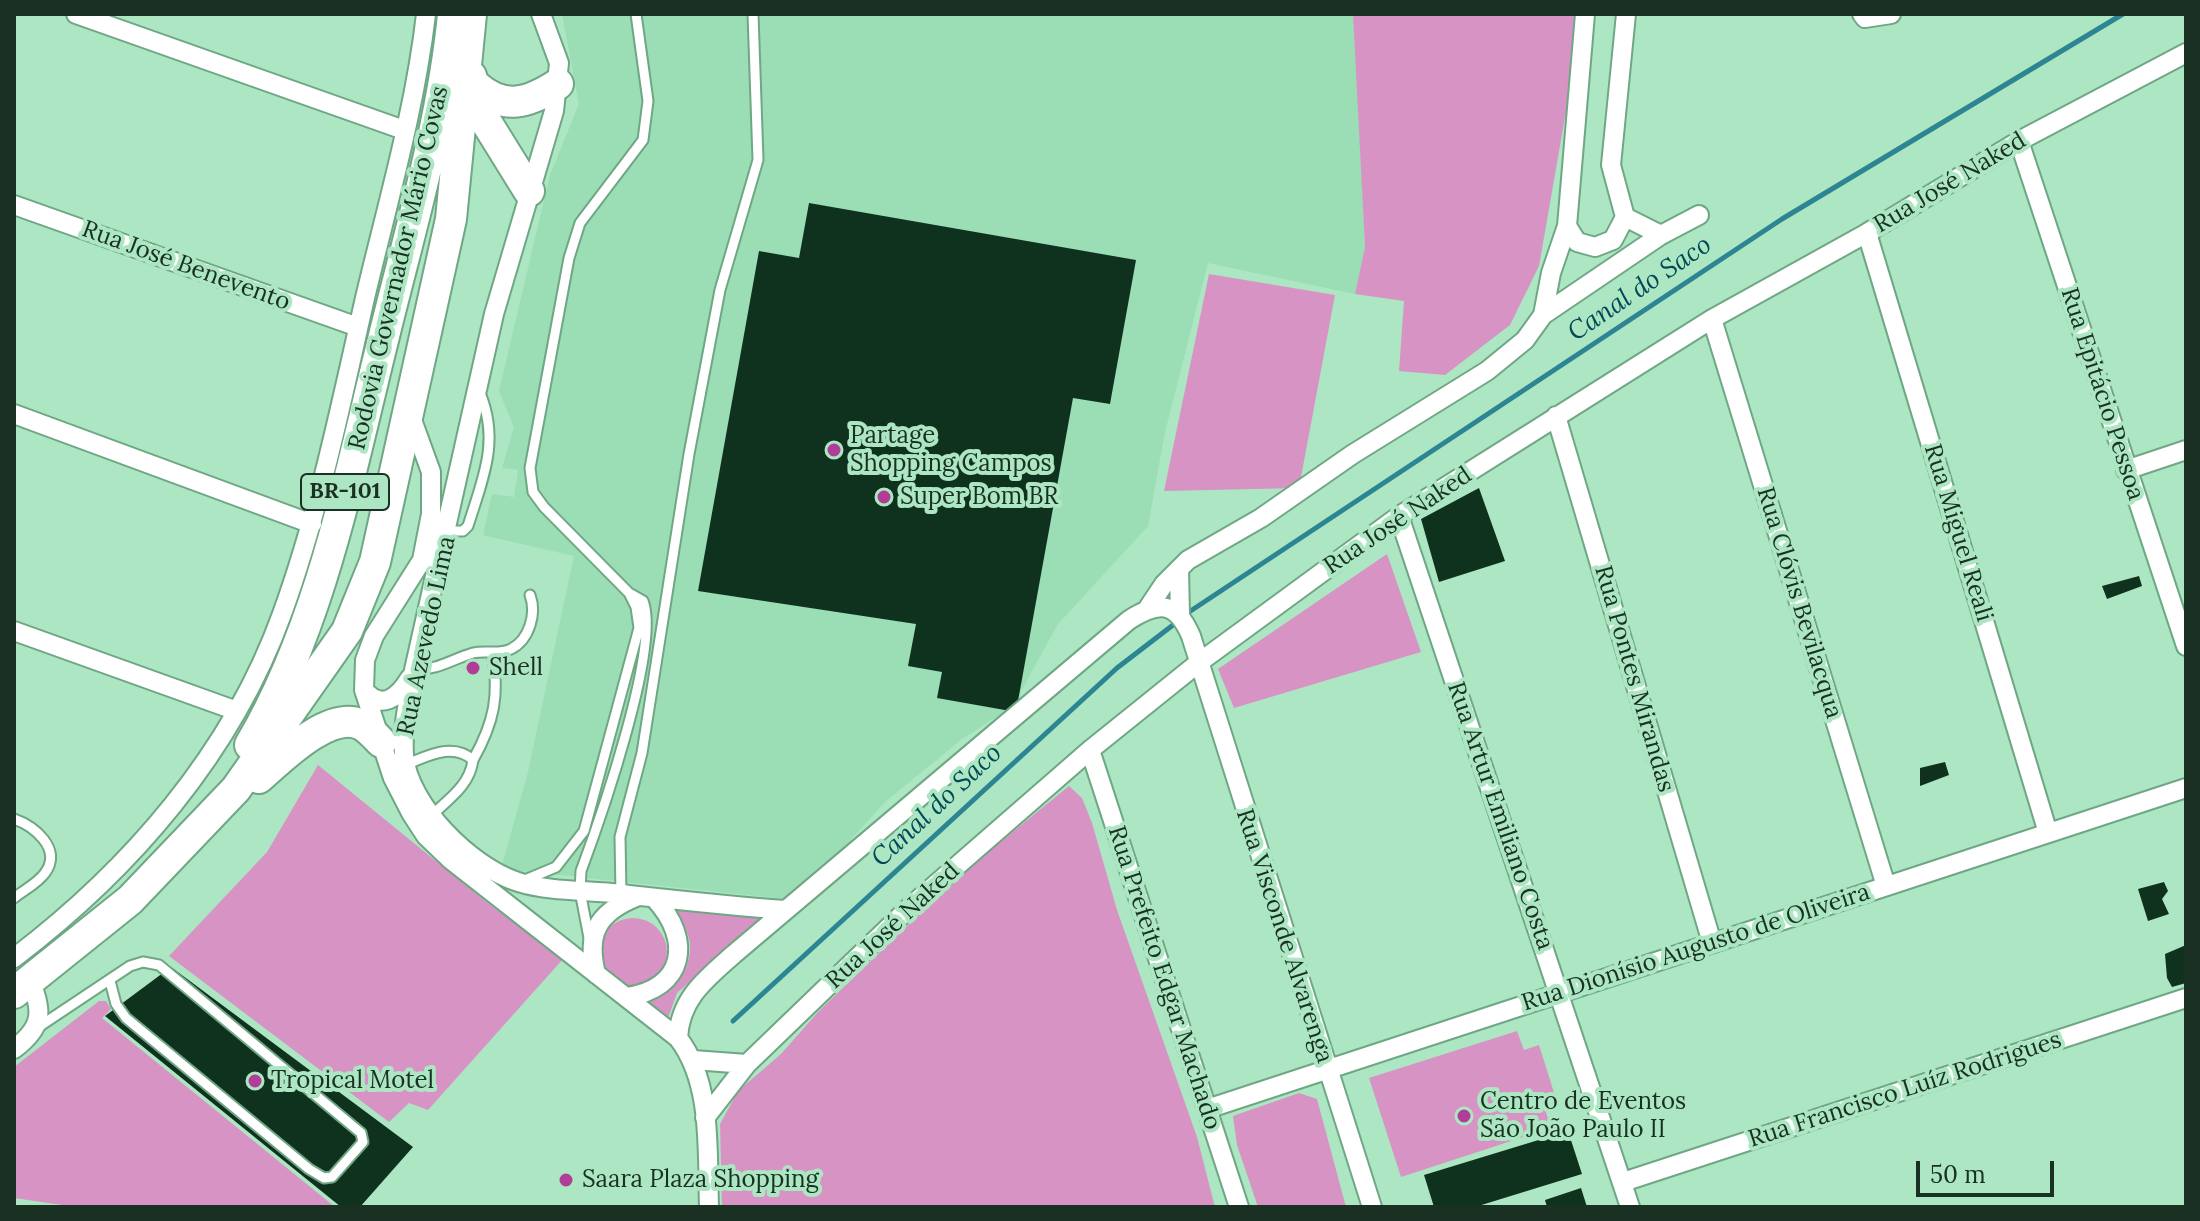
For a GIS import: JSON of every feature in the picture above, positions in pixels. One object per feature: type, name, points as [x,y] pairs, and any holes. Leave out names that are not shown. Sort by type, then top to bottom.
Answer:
[{"type":"highway","name":"Rodovia Governador Mário Covas","points":[[202,826],[260,728],[291,659],[337,526],[432,137],[453,14]]},
{"type":"highway","name":"Rodovia Governador Mário Covas","points":[[19,977],[130,900],[202,826],[236,789],[347,631],[375,562],[451,219],[472,78],[471,14]]},
{"type":"highway","points":[[472,78],[488,97],[522,103],[558,84]]},
{"type":"highway","points":[[472,78],[485,120],[529,191]]},
{"type":"highway","points":[[409,238],[408,270],[391,359],[395,383],[410,414]]},
{"type":"highway","points":[[202,826],[303,740],[341,721],[362,725],[381,742]]},
{"type":"street","points":[[76,14],[404,130]]},
{"type":"street","points":[[15,1048],[37,1028],[40,1002],[19,977],[44,935],[135,850],[183,795],[237,711],[281,617],[312,524],[404,130],[426,14]]},
{"type":"street","name":"Rua Azevedo Lima","points":[[541,14],[559,63],[558,84],[549,132],[529,191],[478,386],[448,531],[414,670],[404,724],[407,764],[422,803],[432,815],[476,861],[519,882],[580,891],[785,910]]},
{"type":"street","points":[[1543,315],[1551,273],[1567,226],[1585,14]]},
{"type":"street","points":[[1567,226],[1577,242],[1595,247],[1613,240],[1625,217],[1611,165],[1626,14]]},
{"type":"street","points":[[1862,14],[1865,18],[1891,14]]},
{"type":"street","name":"Rua José Naked","points":[[705,1118],[747,1064],[912,905],[1090,750],[1197,664],[1399,516],[1712,319],[1867,233],[2019,141],[2186,53]]},
{"type":"street","name":"Rua Epitácio Pessoa","points":[[2019,141],[2186,646]]},
{"type":"street","name":"Rua José Benevento","points":[[14,205],[358,327]]},
{"type":"street","points":[[678,1038],[683,1005],[700,984],[1117,630],[1148,608],[1179,569],[1487,371],[1525,340],[1543,315],[1661,235],[1699,215]]},
{"type":"street","points":[[1625,217],[1661,235]]},
{"type":"street","name":"Rua Miguel Reali","points":[[1867,233],[2048,833]]},
{"type":"street","name":"Rua Clóvis Bevilacqua","points":[[1712,319],[1886,886]]},
{"type":"street","points":[[14,414],[312,524]]},
{"type":"street","name":"Rua Azevedo Lima","points":[[410,414],[431,472],[431,514],[422,560],[374,636],[365,660],[364,690],[393,778],[426,836],[486,889],[678,1038],[693,1060],[705,1118],[709,1207]]},
{"type":"street","name":"Rua Pontes Mirandas","points":[[1556,416],[1712,943]]},
{"type":"street","points":[[2126,470],[2186,450]]},
{"type":"street","name":"Rua Artur Emiliano Costa","points":[[1399,516],[1630,1207]]},
{"type":"street","name":"Rua Visconde Alvarenga","points":[[1179,569],[1180,614],[1191,636],[1197,664],[1372,1207]]},
{"type":"street","points":[[1148,608],[1172,609],[1180,614]]},
{"type":"street","points":[[14,631],[237,711]]},
{"type":"street","points":[[364,690],[371,699],[382,702],[395,697],[414,670]]},
{"type":"street","name":"Rua Prefeito Edgar Machado","points":[[1090,750],[1239,1207]]},
{"type":"street","name":"Rua Dionísio Augusto de Oliveira","points":[[1207,1109],[2186,788]]},
{"type":"street","points":[[596,974],[590,942],[611,909],[637,897],[675,925],[679,941],[673,972],[654,990],[626,997]]},
{"type":"street","name":"Rua Francisco Luíz Rodrigues","points":[[1623,1182],[2186,998]]},
{"type":"street","points":[[693,1060],[747,1064]]},
{"type":"lane","points":[[590,942],[580,891],[581,871],[625,739],[647,627],[643,601],[629,593],[544,507],[533,492],[530,468],[569,258],[580,223],[643,140],[648,101],[636,14]]},
{"type":"lane","points":[[637,897],[620,837],[642,753],[689,454],[720,290],[758,160],[753,14]]},
{"type":"lane","points":[[519,882],[556,867],[584,831],[636,644],[638,615],[629,593]]},
{"type":"lane","points":[[414,670],[438,669],[470,654],[511,649],[530,630],[534,606],[530,595]]},
{"type":"lane","points":[[432,815],[461,788],[472,772],[473,760],[490,729],[498,700],[492,652]]},
{"type":"lane","points":[[407,764],[441,750],[467,755],[473,760]]},
{"type":"lane","points":[[14,819],[31,825],[41,834],[50,852],[45,874],[14,898]]},
{"type":"lane","points":[[37,1028],[130,966],[143,962],[159,965],[361,1133],[363,1142],[332,1177],[324,1178],[309,1169],[126,1018],[116,1004],[110,981]]},
{"type":"shaded area","name":"Partage Shopping Campos","points":[[562,14],[1354,14],[1365,247],[1355,294],[1208,263],[1165,432],[1148,526],[1058,624],[1021,691],[1017,712],[1004,712],[962,739],[885,802],[796,900],[501,869],[528,772],[574,556],[483,535],[492,494],[514,497],[518,470],[502,468],[514,427],[499,391],[550,175],[579,104]]},
{"type":"shaded area","points":[[1353,14],[1583,14],[1539,266],[1510,325],[1445,375],[1399,371],[1404,301],[1355,294],[1365,247]]},
{"type":"shaded area","points":[[1209,274],[1335,295],[1299,488],[1164,491]]},
{"type":"shaded area","points":[[1387,554],[1421,652],[1234,708],[1218,669]]},
{"type":"shaded area","points":[[318,765],[485,901],[563,959],[428,1110],[409,1103],[389,1122],[169,956],[267,852]]},
{"type":"shaded area","points":[[1069,786],[1082,798],[1092,823],[1117,910],[1197,1137],[1215,1207],[722,1207],[720,1124],[738,1091],[781,1054],[818,1012],[961,874]]},
{"type":"shaded area","points":[[676,907],[764,915],[677,993],[667,1021],[646,1004],[671,988],[687,964],[690,944]]},
{"type":"shaded area","points":[[633,918],[657,928],[667,952],[657,976],[633,986],[609,976],[599,952],[609,928]]},
{"type":"shaded area","points":[[99,1001],[106,1001],[111,1009],[102,1018],[335,1207],[76,1207],[14,1198],[14,1067]]},
{"type":"shaded area","name":"Centro de Eventos São João Paulo II","points":[[1517,1031],[1524,1050],[1539,1045],[1556,1099],[1543,1103],[1551,1128],[1401,1177],[1369,1078]]},
{"type":"shaded area","points":[[1299,1093],[1317,1099],[1346,1207],[1258,1207],[1237,1145],[1233,1116]]},
{"type":"building","name":"Super Bom BR","points":[[809,203],[1136,260],[1110,404],[1073,398],[1016,712],[937,698],[942,672],[908,666],[916,624],[698,591],[759,251],[799,258]]},
{"type":"building","points":[[1479,488],[1505,561],[1439,582],[1421,519]]},
{"type":"building","points":[[2139,576],[2142,586],[2107,599],[2102,586]]},
{"type":"building","points":[[1945,762],[1949,775],[1920,786],[1920,768]]},
{"type":"building","points":[[2164,882],[2168,891],[2162,899],[2169,914],[2148,921],[2138,889]]},
{"type":"building","points":[[2186,945],[2186,983],[2172,987],[2167,978],[2165,954]]},
{"type":"building","name":"Tropical Motel","points":[[171,967],[413,1147],[360,1207],[341,1207],[105,1016]]},
{"type":"building","points":[[1568,1131],[1582,1174],[1475,1207],[1434,1207],[1424,1175]]},
{"type":"building","points":[[1581,1188],[1587,1207],[1547,1207],[1545,1200]]},
{"type":"waterway","name":"Canal do Saco","points":[[1189,612],[1782,219],[2123,14]]},
{"type":"waterway","name":"Canal do Saco","points":[[733,1021],[1117,668],[1173,625]]},
{"type":"place","name":"Partage Shopping Campos","points":[[834,450]]},
{"type":"place","name":"Super Bom BR","points":[[884,497]]},
{"type":"place","name":"Shell","points":[[473,668]]},
{"type":"place","name":"Tropical Motel","points":[[255,1081]]},
{"type":"place","name":"Centro de Eventos São João Paulo II","points":[[1464,1116]]},
{"type":"place","name":"Saara Plaza Shopping","points":[[566,1180]]}]
